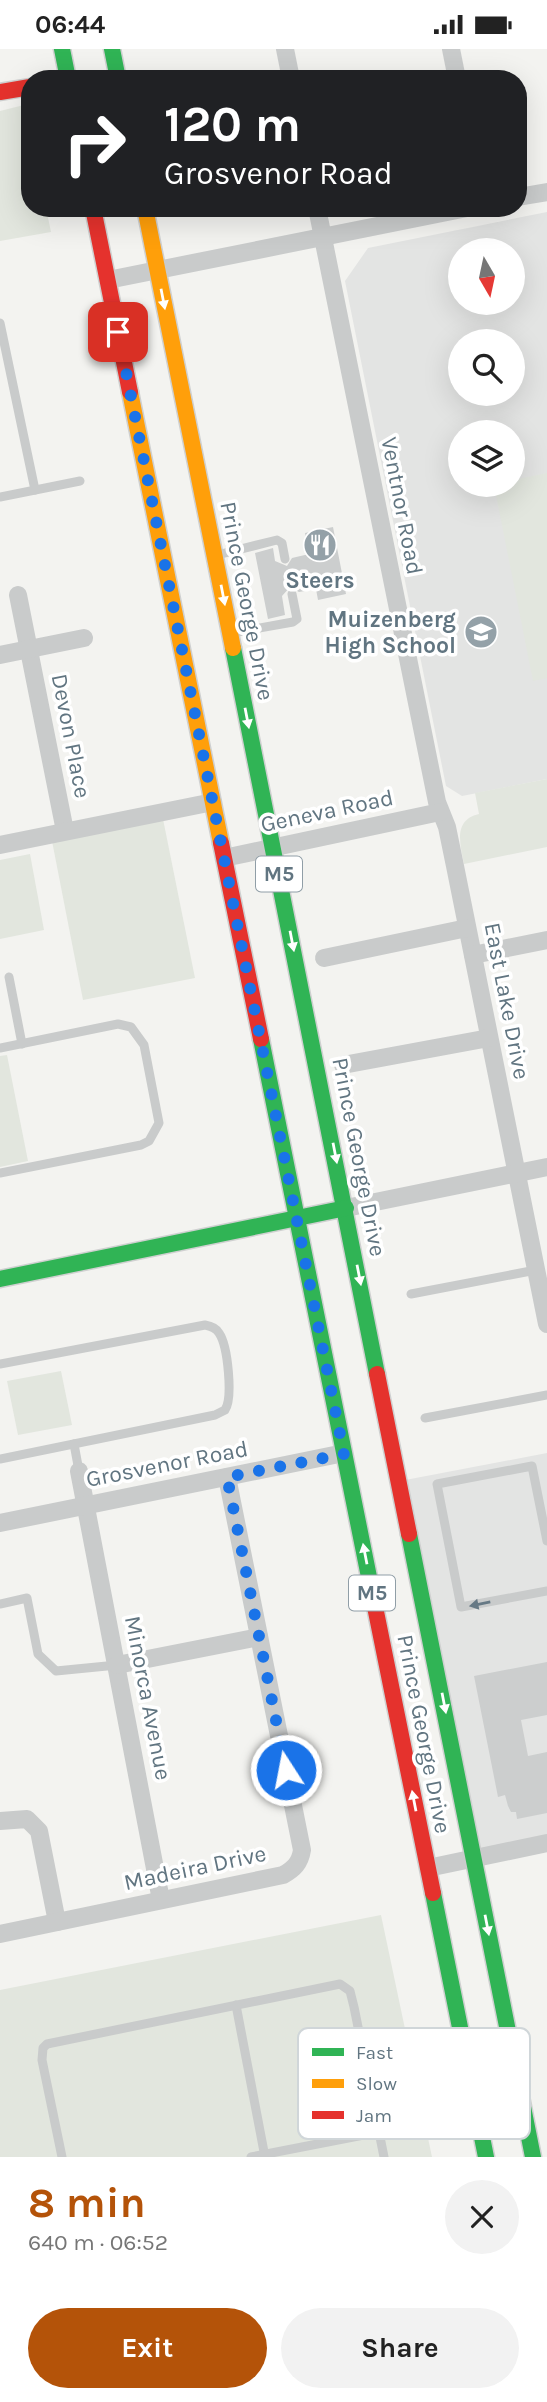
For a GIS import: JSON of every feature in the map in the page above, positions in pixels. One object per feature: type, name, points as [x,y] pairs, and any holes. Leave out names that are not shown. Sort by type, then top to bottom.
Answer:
[{"type":"main road","points":[[62,49],[66,70]]},
{"type":"main road","points":[[112,49],[116,70]]},
{"type":"main road","points":[[0,92],[21,88]]},
{"type":"main road","name":"Prince George Drive","points":[[95,217],[460,2028]]},
{"type":"main road","name":"Prince George Drive","points":[[147,217],[508,2028]]},
{"type":"main road","points":[[0,1279],[346,1208]]},
{"type":"main road","name":"Prince George Drive","points":[[482,2139],[486,2157]]},
{"type":"main road","name":"Prince George Drive","points":[[529,2139],[533,2157]]},
{"type":"street","points":[[285,49],[289,70]]},
{"type":"street","points":[[451,49],[455,70]]},
{"type":"street","points":[[527,195],[547,192]]},
{"type":"street","name":"Ventnor Road","points":[[319,217],[440,812]]},
{"type":"street","points":[[108,280],[424,217]]},
{"type":"street","name":"Devon Place","points":[[18,595],[65,831]]},
{"type":"street","points":[[0,655],[83,638]]},
{"type":"street","points":[[0,845],[213,802]]},
{"type":"street","name":"Geneva Road","points":[[224,858],[440,812]]},
{"type":"street","name":"East Lake Drive","points":[[440,812],[447,827],[516,1173],[539,1259],[547,1324]]},
{"type":"street","points":[[324,958],[467,928]]},
{"type":"street","points":[[473,955],[547,940]]},
{"type":"street","points":[[343,1065],[489,1038]]},
{"type":"street","points":[[346,1208],[547,1167]]},
{"type":"street","name":"Grosvenor Road","points":[[0,1523],[344,1454]]},
{"type":"street","name":"Minorca Avenue","points":[[79,1471],[161,1900]]},
{"type":"street","name":"Madeira Drive","points":[[0,1934],[283,1875],[294,1868],[300,1858],[302,1850],[227,1477]]},
{"type":"street","points":[[117,1665],[259,1637]]},
{"type":"street","points":[[0,1821],[27,1819],[39,1831],[57,1922]]},
{"type":"street","points":[[428,1868],[547,1843]]},
{"type":"lane","points":[[0,323],[35,490]]},
{"type":"lane","points":[[0,498],[80,481]]},
{"type":"lane","points":[[215,556],[277,541],[282,543],[285,559]]},
{"type":"lane","points":[[230,633],[293,622],[296,619],[292,594]]},
{"type":"lane","points":[[9,977],[23,1044]]},
{"type":"lane","points":[[0,1048],[118,1024],[131,1027],[144,1045],[159,1123],[149,1141],[141,1146],[0,1173]]},
{"type":"lane","points":[[411,1294],[539,1259]]},
{"type":"lane","points":[[0,1364],[199,1325],[211,1327],[220,1334],[231,1394],[225,1410],[215,1415],[0,1458]]},
{"type":"lane","points":[[425,1418],[547,1395]]},
{"type":"lane","points":[[74,1444],[79,1471]]},
{"type":"lane","points":[[547,1541],[532,1466],[437,1484],[461,1608],[547,1591]]},
{"type":"lane","points":[[0,1604],[27,1598],[38,1654],[56,1671],[117,1665]]},
{"type":"lane","points":[[62,2157],[42,2060],[43,2048],[47,2044],[330,1986],[347,1987],[356,2028]]},
{"type":"lane","points":[[236,2005],[265,2156]]},
{"type":"lane","points":[[251,2157],[346,2139]]},
{"type":"lane","points":[[380,2139],[384,2157]]},
{"type":"shaded area","points":[[21,106],[21,217],[48,217],[51,232],[0,241],[0,111]]},
{"type":"shaded area","name":"Muizenberg High School","points":[[547,212],[547,779],[462,796],[446,786],[345,281],[368,248]]},
{"type":"shaded area","points":[[547,473],[547,678],[533,681],[496,497],[525,497],[525,478]]},
{"type":"shaded area","points":[[547,779],[547,847],[464,864],[460,834],[465,822],[479,814],[475,793]]},
{"type":"shaded area","points":[[163,819],[195,978],[83,1000],[52,841]]},
{"type":"shaded area","points":[[30,854],[44,930],[0,939],[0,860]]},
{"type":"shaded area","points":[[7,1055],[28,1161],[0,1167],[0,1056]]},
{"type":"shaded area","points":[[61,1371],[72,1425],[18,1435],[7,1381]]},
{"type":"shaded area","points":[[547,1453],[547,1843],[474,1858],[400,1481]]},
{"type":"shaded area","points":[[381,1915],[405,2028],[298,2028],[298,2139],[428,2139],[432,2157],[0,2157],[0,1990]]},
{"type":"building","points":[[333,527],[346,594],[318,600],[316,589],[299,592],[290,587],[282,596],[285,615],[268,619],[255,553],[273,548],[275,561],[287,566],[292,558],[309,554],[305,533]]},
{"type":"building","points":[[547,1662],[547,1715],[521,1720],[528,1756],[547,1752],[547,1813],[517,1819],[516,1812],[511,1812],[508,1806],[505,1795],[498,1797],[474,1676]]},
{"type":"traffic: fast","points":[[62,49],[66,70]]},
{"type":"traffic: fast","points":[[112,49],[116,70]]},
{"type":"traffic: fast","points":[[233,648],[377,1374]]},
{"type":"traffic: fast","points":[[261,1039],[371,1587]]},
{"type":"traffic: fast","points":[[0,1279],[346,1208]]},
{"type":"traffic: fast","points":[[409,1534],[507,2028]]},
{"type":"traffic: fast","points":[[433,1893],[460,2028]]},
{"type":"traffic: fast","points":[[482,2139],[486,2157]]},
{"type":"traffic: fast","points":[[529,2139],[533,2157]]},
{"type":"traffic: slow","points":[[147,217],[233,648]]},
{"type":"traffic: slow","points":[[130,392],[221,843]]},
{"type":"traffic: jam","points":[[0,92],[21,88]]},
{"type":"traffic: jam","points":[[95,217],[130,392]]},
{"type":"traffic: jam","points":[[221,843],[261,1039]]},
{"type":"traffic: jam","points":[[377,1374],[409,1534]]},
{"type":"traffic: jam","points":[[371,1587],[433,1893]]},
{"type":"place","name":"Steers","points":[[320,545]]},
{"type":"place","name":"Muizenberg High School","points":[[481,632]]},
{"type":"route","points":[[118,332],[344,1454],[227,1477],[286,1770]]}]
